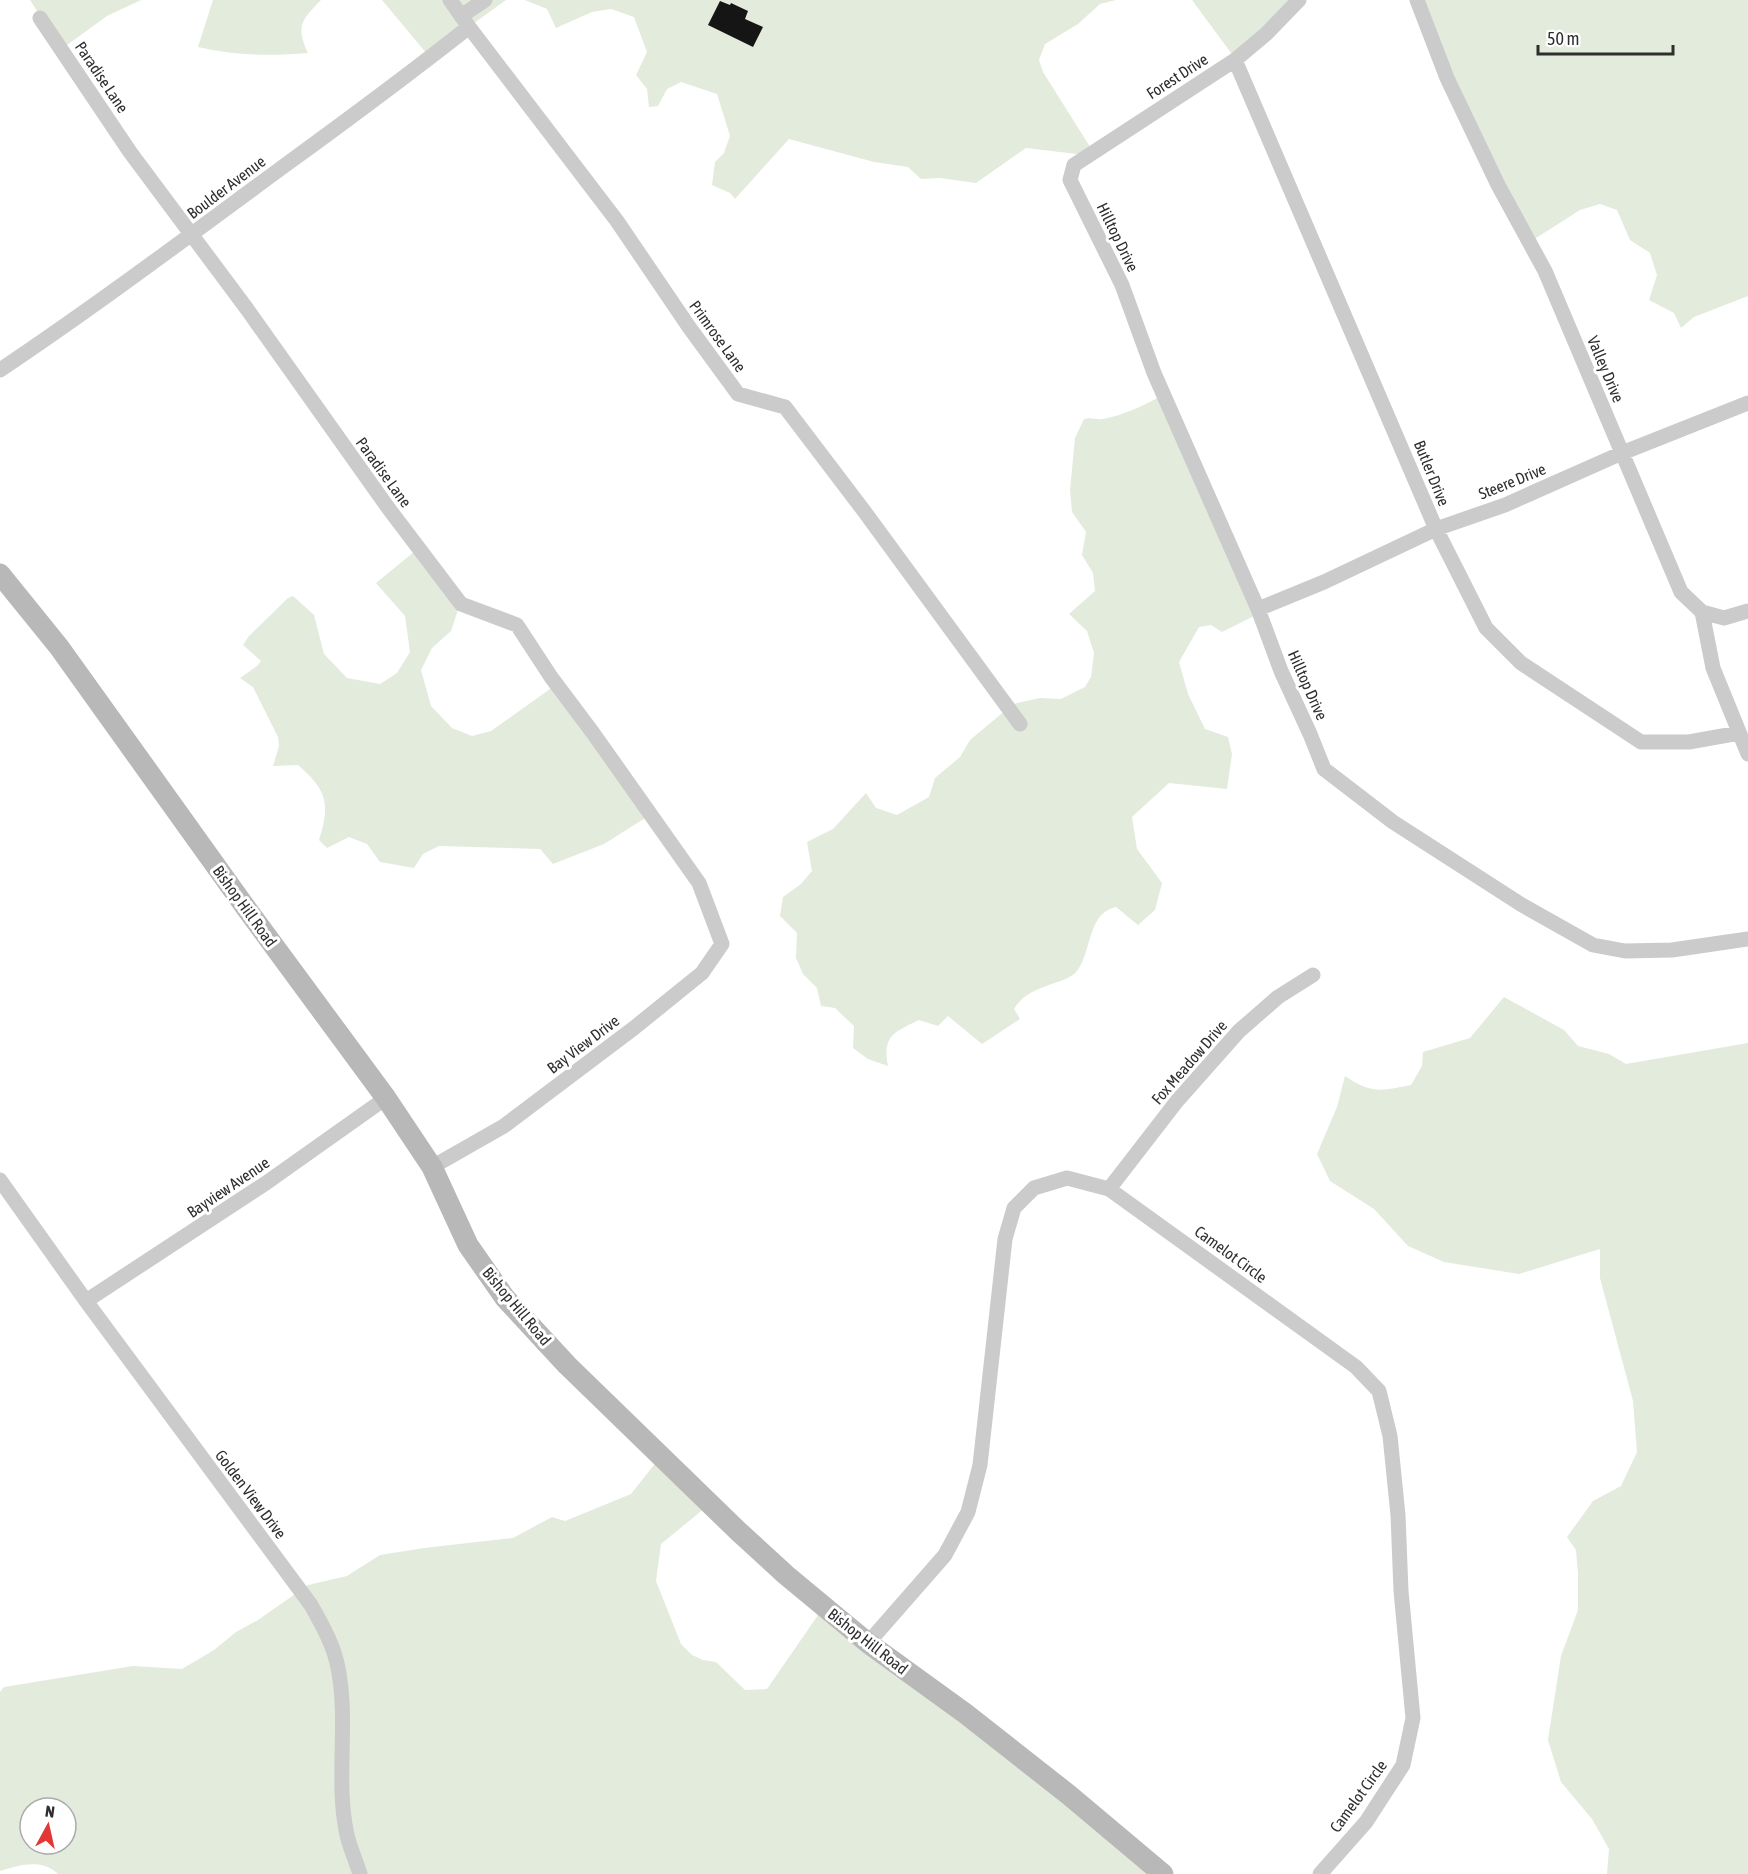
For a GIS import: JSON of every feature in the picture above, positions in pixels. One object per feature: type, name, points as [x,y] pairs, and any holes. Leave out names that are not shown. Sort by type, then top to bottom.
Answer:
[{"type":"street","name":"Primrose Lane","points":[[450,0],[617,221],[738,394],[785,407],[1020,724]]},
{"type":"street","name":"Boulder Avenue","points":[[0,370],[72,322],[381,96],[465,22],[485,0]]},
{"type":"street","name":"Forest Drive","points":[[1071,176],[1074,165],[1235,60],[1266,34],[1299,0]]},
{"type":"street","name":"Valley Drive","points":[[1417,0],[1448,78],[1498,185],[1545,271],[1680,592],[1702,612]]},
{"type":"street","name":"Paradise Lane","points":[[40,18],[130,152],[461,604],[517,625],[551,677],[699,883],[714,923]]},
{"type":"street","name":"Butler Drive","points":[[1235,60],[1436,529],[1486,628],[1530,670],[1641,742],[1689,742],[1739,733]]},
{"type":"street","name":"Hilltop Drive","points":[[1071,176],[1070,180],[1122,285],[1154,373],[1258,609],[1281,671],[1324,769],[1393,822],[1522,905],[1593,945],[1625,951],[1672,951],[1748,939]]},
{"type":"street","name":"Steere Drive","points":[[1258,609],[1324,582],[1436,529],[1505,505],[1622,453],[1748,403]]},
{"type":"street","name":"Bishop Hill Road","points":[[0,574],[59,647],[246,908],[386,1098],[432,1167],[468,1245],[505,1298],[567,1365],[738,1532],[786,1575],[868,1642],[966,1714],[1069,1795],[1163,1874]]},
{"type":"street","points":[[1748,611],[1724,618],[1702,612],[1713,668],[1748,754]]},
{"type":"street","name":"Bay View Drive","points":[[432,1167],[504,1126],[702,973],[722,944],[714,923]]},
{"type":"street","name":"Fox Meadow Drive","points":[[1109,1189],[1177,1101],[1239,1031],[1278,997],[1313,975]]},
{"type":"street","name":"Bayview Avenue","points":[[86,1301],[266,1183],[386,1098]]},
{"type":"street","name":"Camelot Circle","points":[[868,1642],[945,1555],[968,1512],[980,1465],[1005,1239],[1014,1208],[1034,1188],[1067,1178],[1109,1189],[1356,1367],[1379,1391],[1390,1436],[1413,1718],[1403,1765],[1366,1822],[1320,1874]]},
{"type":"street","name":"Golden View Drive","points":[[0,1180],[86,1301],[311,1605],[329,1637],[338,1667],[342,1698],[344,1808],[347,1835],[360,1874]]},
{"type":"green space","points":[[30,0],[141,0],[107,16],[63,48],[58,44]]},
{"type":"green space","points":[[213,0],[321,0],[302,24],[302,36],[308,53],[253,54],[198,47]]},
{"type":"green space","points":[[382,0],[506,0],[430,55]]},
{"type":"green space","points":[[525,0],[1116,0],[1100,4],[1078,24],[1045,44],[1039,60],[1043,72],[1092,150],[1085,155],[1026,148],[976,183],[940,178],[921,179],[908,167],[874,162],[789,139],[735,199],[730,193],[712,185],[715,162],[724,153],[730,136],[717,94],[681,82],[667,89],[658,106],[649,107],[647,89],[636,75],[647,52],[634,17],[611,9],[592,12],[556,28],[547,9]]},
{"type":"green space","points":[[1192,0],[1299,0],[1237,56],[1231,53]]},
{"type":"green space","points":[[1419,0],[1748,0],[1748,296],[1694,317],[1681,328],[1674,313],[1649,300],[1657,275],[1650,253],[1630,240],[1617,210],[1600,204],[1580,210],[1533,240],[1529,237]]},
{"type":"green space","points":[[1161,396],[1260,613],[1222,632],[1211,625],[1199,627],[1179,662],[1188,694],[1205,729],[1228,737],[1232,754],[1227,789],[1169,783],[1132,817],[1137,849],[1162,883],[1155,910],[1138,925],[1116,907],[1107,911],[1095,925],[1077,971],[1064,980],[1028,994],[1014,1009],[1020,1019],[982,1044],[948,1016],[938,1026],[919,1020],[892,1036],[887,1047],[888,1066],[868,1059],[853,1048],[854,1026],[835,1008],[821,1006],[817,988],[803,974],[796,958],[797,933],[780,916],[783,897],[801,884],[812,871],[807,842],[833,829],[866,793],[876,808],[897,815],[929,797],[935,778],[960,757],[970,740],[1013,704],[1040,698],[1061,699],[1085,687],[1091,677],[1094,653],[1087,631],[1069,614],[1095,591],[1093,573],[1082,555],[1086,532],[1072,512],[1070,490],[1075,438],[1084,419],[1103,419],[1118,415]]},
{"type":"green space","points":[[420,547],[460,604],[451,631],[432,648],[421,670],[431,706],[452,728],[472,736],[491,731],[557,684],[650,815],[604,844],[553,864],[540,849],[439,846],[423,854],[414,868],[380,862],[367,844],[349,837],[327,848],[319,840],[325,816],[324,798],[315,782],[298,765],[273,766],[279,746],[278,737],[253,687],[240,678],[261,661],[243,645],[249,636],[288,598],[293,596],[314,615],[324,654],[347,678],[380,684],[397,673],[410,652],[405,616],[376,583]]},
{"type":"green space","points":[[1504,997],[1564,1030],[1578,1046],[1609,1054],[1626,1064],[1748,1043],[1748,1874],[1607,1874],[1609,1849],[1592,1819],[1561,1782],[1548,1740],[1561,1656],[1578,1610],[1576,1550],[1567,1537],[1593,1501],[1621,1486],[1637,1452],[1633,1401],[1600,1278],[1600,1249],[1519,1274],[1444,1262],[1408,1246],[1374,1209],[1330,1181],[1317,1154],[1337,1107],[1345,1076],[1362,1086],[1377,1090],[1411,1085],[1422,1066],[1423,1052],[1470,1038]]},
{"type":"green space","points":[[661,1456],[711,1503],[661,1544],[656,1581],[681,1644],[692,1655],[716,1662],[745,1690],[767,1689],[825,1605],[1165,1874],[58,1874],[38,1864],[0,1871],[0,1692],[4,1687],[133,1666],[182,1669],[214,1650],[236,1632],[258,1620],[308,1585],[347,1576],[380,1555],[513,1538],[552,1517],[565,1521],[631,1494]]},
{"type":"building","points":[[720,1],[730,5],[731,3],[748,11],[745,19],[763,27],[753,47],[708,25]]}]
